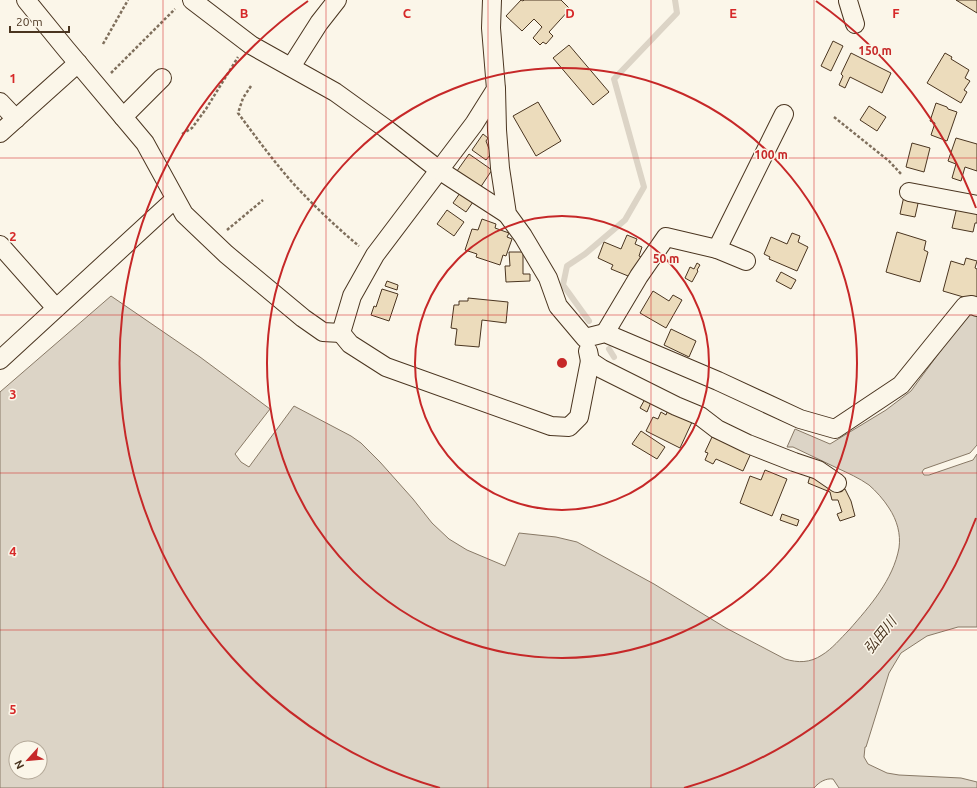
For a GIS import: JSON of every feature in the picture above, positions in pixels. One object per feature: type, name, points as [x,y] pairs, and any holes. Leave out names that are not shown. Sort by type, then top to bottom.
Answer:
[{"type":"street","points":[[26,0],[145,143],[184,214],[226,254],[303,318],[323,332],[341,333],[350,344],[386,367],[551,426],[570,427],[579,417],[590,361],[585,338],[558,306],[548,278],[508,214],[439,170],[385,128],[335,92],[247,42],[185,4]]},
{"type":"street","points":[[291,67],[319,23],[337,0]]},
{"type":"street","points":[[492,0],[491,28],[496,89],[497,130],[500,168],[508,214]]},
{"type":"street","points":[[848,0],[855,24]]},
{"type":"street","points":[[0,133],[78,63]]},
{"type":"street","points":[[123,117],[162,78]]},
{"type":"street","points":[[341,333],[352,296],[373,258],[454,152],[496,89]]},
{"type":"street","points":[[0,102],[16,119]]},
{"type":"street","points":[[717,249],[784,114]]},
{"type":"street","points":[[914,192],[977,205]]},
{"type":"street","points":[[0,360],[175,198]]},
{"type":"street","points":[[605,333],[638,276],[666,237],[717,249],[746,261]]},
{"type":"street","points":[[0,245],[56,308]]},
{"type":"street","points":[[585,338],[605,333],[718,381],[800,419],[835,429],[901,385],[965,306],[972,305],[977,307]]},
{"type":"street","points":[[590,361],[602,369],[676,406],[700,416],[717,429],[748,444],[818,470],[837,483]]},
{"type":"path","points":[[103,44],[128,0]]},
{"type":"path","points":[[98,86],[185,4]]},
{"type":"path","points":[[182,134],[192,128],[206,109],[247,42]]},
{"type":"path","points":[[251,86],[243,98],[238,113],[291,180],[333,224],[373,258]]},
{"type":"path","points":[[834,117],[889,161],[914,192]]},
{"type":"path","points":[[213,242],[263,200]]},
{"type":"water","name":"弘田川","points":[[111,296],[200,357],[270,409],[235,454],[241,462],[249,467],[294,406],[351,436],[361,443],[413,499],[432,523],[449,539],[467,550],[505,566],[519,533],[556,537],[577,542],[654,584],[726,628],[785,659],[804,662],[813,660],[826,653],[865,612],[880,592],[892,571],[899,548],[899,538],[898,527],[892,513],[887,505],[869,485],[793,447],[787,447],[795,429],[830,444],[886,410],[911,391],[967,315],[971,313],[977,315],[977,445],[970,453],[924,469],[922,472],[924,475],[929,475],[973,460],[977,454],[977,627],[958,627],[927,636],[901,653],[889,673],[865,747],[864,757],[868,764],[887,773],[961,778],[977,782],[977,788],[839,788],[833,779],[828,779],[818,784],[814,788],[0,788],[0,392]]},
{"type":"building","points":[[521,0],[561,0],[570,9],[549,32],[553,36],[546,44],[543,42],[540,45],[533,38],[542,27],[534,19],[522,31],[506,16]]},
{"type":"building","points":[[956,0],[977,0],[977,13]]},
{"type":"building","points":[[833,41],[843,46],[831,71],[821,66]]},
{"type":"building","points":[[569,45],[609,92],[593,105],[553,58]]},
{"type":"building","points":[[851,53],[891,73],[882,93],[850,77],[845,88],[839,85],[843,76],[841,74]]},
{"type":"building","points":[[945,53],[952,57],[951,59],[969,70],[965,78],[970,81],[964,90],[967,92],[961,103],[927,83]]},
{"type":"building","points":[[538,102],[561,141],[536,156],[513,116]]},
{"type":"building","points":[[936,103],[957,112],[947,141],[931,135],[935,123],[930,121]]},
{"type":"building","points":[[869,106],[886,117],[877,131],[860,120]]},
{"type":"building","points":[[483,134],[488,138],[486,141],[491,154],[486,160],[472,150]]},
{"type":"building","points":[[956,138],[977,144],[977,171],[965,167],[961,181],[952,178],[956,164],[948,161]]},
{"type":"building","points":[[912,143],[930,148],[924,172],[906,167]]},
{"type":"building","points":[[469,154],[492,170],[480,188],[457,171]]},
{"type":"building","points":[[460,193],[473,202],[466,212],[453,203]]},
{"type":"building","points":[[904,196],[919,199],[915,217],[900,214]]},
{"type":"building","points":[[957,207],[977,212],[977,223],[975,223],[973,232],[952,228]]},
{"type":"building","points":[[447,210],[464,222],[454,236],[437,224]]},
{"type":"building","points":[[482,219],[496,224],[495,228],[509,233],[507,237],[512,239],[506,256],[503,255],[500,265],[476,257],[477,254],[465,250],[472,229],[478,230]]},
{"type":"building","points":[[897,232],[926,241],[924,250],[928,252],[920,282],[886,272]]},
{"type":"building","points":[[792,233],[800,236],[798,242],[808,247],[797,271],[769,259],[770,257],[764,254],[771,237],[787,244]]},
{"type":"building","points":[[627,235],[637,239],[635,244],[642,247],[639,256],[641,257],[633,278],[611,269],[613,265],[598,258],[604,242],[621,249]]},
{"type":"building","points":[[509,252],[523,252],[523,274],[530,274],[530,281],[506,282],[505,266],[510,266]]},
{"type":"building","points":[[966,258],[977,261],[975,268],[977,269],[977,301],[943,291],[951,261],[964,265]]},
{"type":"building","points":[[697,263],[700,265],[692,282],[685,278],[690,267],[694,269]]},
{"type":"building","points":[[781,272],[796,280],[791,289],[776,281]]},
{"type":"building","points":[[387,281],[398,285],[397,290],[385,286]]},
{"type":"building","points":[[382,289],[398,294],[389,321],[371,315],[374,306],[376,307]]},
{"type":"building","points":[[653,291],[669,301],[673,295],[682,300],[666,328],[640,313]]},
{"type":"building","points":[[468,298],[508,302],[506,323],[482,320],[479,347],[455,345],[457,329],[451,328],[454,305],[459,305],[459,301],[468,301]]},
{"type":"building","points":[[671,329],[696,341],[689,357],[664,345]]},
{"type":"building","points":[[645,399],[651,402],[647,412],[640,408]]},
{"type":"building","points":[[668,410],[692,422],[680,448],[646,431],[653,417],[658,419],[661,412],[666,415]]},
{"type":"building","points":[[641,431],[665,447],[657,459],[632,444]]},
{"type":"building","points":[[712,437],[752,451],[743,471],[716,459],[713,464],[705,460],[708,453],[705,452]]},
{"type":"building","points":[[765,470],[787,479],[772,516],[740,503],[750,476],[761,480]]},
{"type":"building","points":[[810,476],[838,490],[845,489],[851,501],[855,516],[840,521],[837,514],[842,512],[838,500],[832,500],[830,492],[808,483]]},
{"type":"building","points":[[782,514],[799,520],[797,526],[780,520]]},
{"type":"waterway","points":[[589,321],[563,285],[567,266],[585,254],[625,220],[644,187],[614,79],[677,13],[675,0]]},
{"type":"waterway","points":[[609,349],[614,357]]}]
